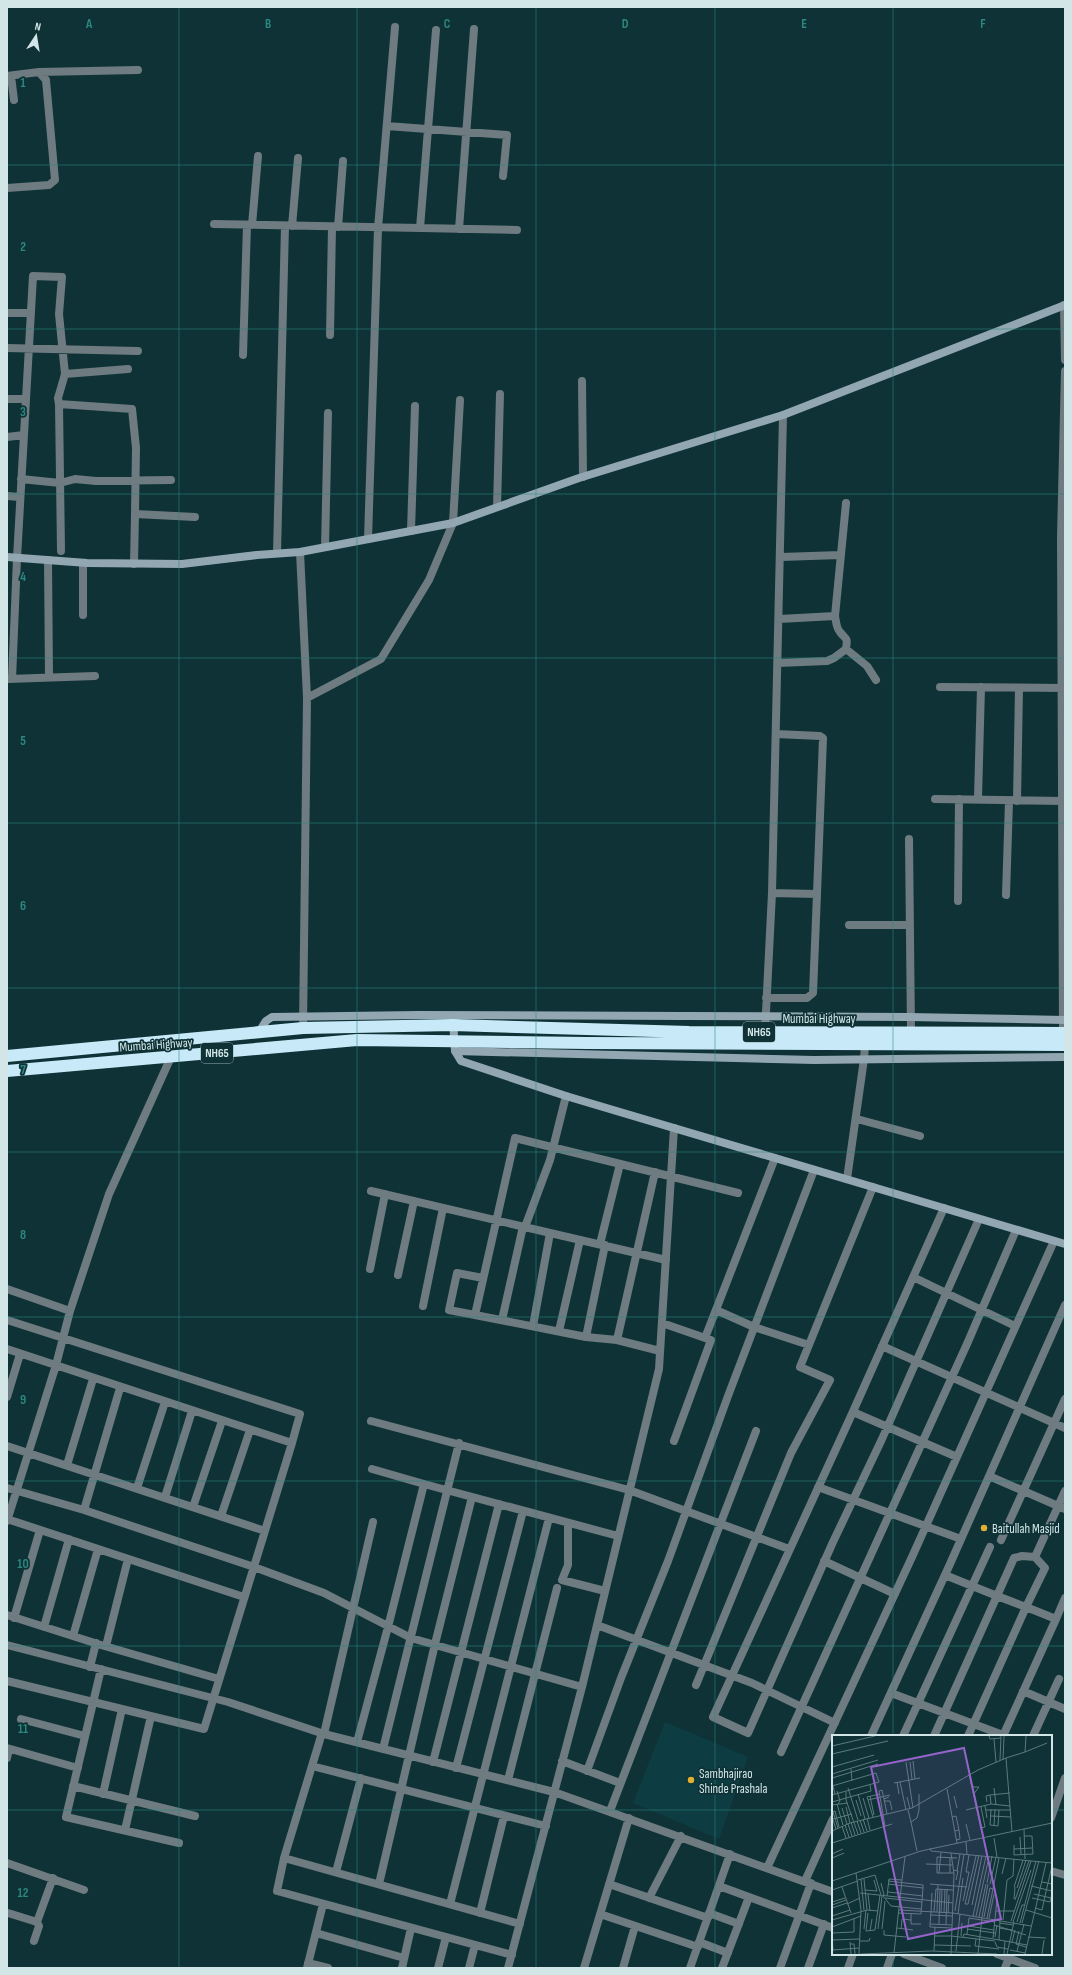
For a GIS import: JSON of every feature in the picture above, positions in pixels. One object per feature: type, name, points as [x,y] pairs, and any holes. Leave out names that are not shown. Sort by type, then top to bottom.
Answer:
[{"type":"highway","name":"NH65","points":[[7,1056],[259,1032],[303,1022],[453,1020]]},
{"type":"highway","name":"Mumbai Highway","points":[[453,1020],[689,1032],[911,1032],[1064,1037]]},
{"type":"highway","name":"Mumbai Highway","points":[[7,1071],[356,1040],[427,1041],[454,1046],[482,1041],[865,1045],[1064,1037]]},
{"type":"street","points":[[368,539],[378,228],[395,27]]},
{"type":"street","points":[[459,229],[474,29]]},
{"type":"street","points":[[420,228],[436,30]]},
{"type":"street","points":[[14,100],[9,76],[39,72],[138,70]]},
{"type":"street","points":[[7,188],[50,185],[55,180],[46,80],[39,72]]},
{"type":"street","points":[[387,126],[507,135],[503,176]]},
{"type":"street","points":[[243,355],[250,225],[258,156]]},
{"type":"street","points":[[277,554],[288,226],[298,158]]},
{"type":"street","points":[[330,335],[335,227],[343,160]]},
{"type":"street","points":[[214,224],[517,230]]},
{"type":"street","points":[[61,551],[58,398],[65,374],[59,314],[62,277],[33,276],[10,679],[95,676]]},
{"type":"street","points":[[7,557],[83,563],[182,564],[300,552],[453,523],[583,477],[783,415],[1008,329],[1065,305],[1065,360]]},
{"type":"street","points":[[7,313],[31,313]]},
{"type":"street","points":[[7,348],[138,351]]},
{"type":"street","points":[[65,374],[128,369]]},
{"type":"street","points":[[1064,1037],[1062,801],[1065,371]]},
{"type":"street","points":[[582,381],[583,477]]},
{"type":"street","points":[[497,507],[500,394]]},
{"type":"street","points":[[7,399],[26,399]]},
{"type":"street","points":[[307,698],[381,659],[429,580],[453,523],[460,400]]},
{"type":"street","points":[[59,404],[132,409],[136,448],[134,564]]},
{"type":"street","points":[[411,531],[415,406]]},
{"type":"street","points":[[325,547],[328,413]]},
{"type":"street","points":[[765,1032],[772,893],[781,557],[783,415]]},
{"type":"street","points":[[7,437],[24,436]]},
{"type":"street","points":[[21,479],[60,483],[75,479],[96,481],[171,480]]},
{"type":"street","points":[[7,496],[20,497]]},
{"type":"street","points":[[778,663],[827,661],[834,658],[846,648],[847,640],[840,632],[835,616],[846,503]]},
{"type":"street","points":[[135,514],[195,517]]},
{"type":"street","points":[[300,552],[307,698],[303,1022]]},
{"type":"street","points":[[781,557],[840,555]]},
{"type":"street","points":[[48,560],[49,677]]},
{"type":"street","points":[[83,563],[83,615]]},
{"type":"street","points":[[779,619],[835,616]]},
{"type":"street","points":[[846,648],[868,666],[876,680]]},
{"type":"street","points":[[940,687],[1063,688]]},
{"type":"street","points":[[978,798],[981,687]]},
{"type":"street","points":[[1006,895],[1019,688]]},
{"type":"street","points":[[766,998],[807,998],[813,993],[823,738],[820,736],[776,734]]},
{"type":"street","points":[[935,799],[978,798],[1013,801],[1062,801]]},
{"type":"street","points":[[958,901],[959,799]]},
{"type":"street","points":[[909,839],[908,925],[909,1017],[911,1032]]},
{"type":"street","points":[[772,893],[817,894]]},
{"type":"street","points":[[849,925],[908,925]]},
{"type":"street","points":[[1064,1020],[766,1016],[453,1020],[454,1046],[461,1061],[566,1096],[1065,1244]]},
{"type":"street","points":[[847,1179],[865,1045]]},
{"type":"street","points":[[454,1046],[814,1060],[1065,1057]]},
{"type":"street","points":[[171,1057],[109,1194],[70,1311],[56,1366],[7,1520],[244,1597]]},
{"type":"street","points":[[502,1320],[522,1231],[525,1227],[553,1147],[566,1096]]},
{"type":"street","points":[[856,1119],[920,1136]]},
{"type":"street","points":[[508,1968],[582,1687],[659,1369],[674,1128]]},
{"type":"street","points":[[475,1315],[515,1138],[738,1193]]},
{"type":"street","points":[[705,1338],[775,1158]]},
{"type":"street","points":[[586,1337],[620,1164]]},
{"type":"street","points":[[587,1771],[814,1170]]},
{"type":"street","points":[[617,1340],[655,1172]]},
{"type":"street","points":[[696,1685],[791,1453],[830,1380],[800,1367],[873,1187]]},
{"type":"street","points":[[371,1191],[666,1260]]},
{"type":"street","points":[[370,1269],[385,1194]]},
{"type":"street","points":[[398,1275],[414,1201]]},
{"type":"street","points":[[423,1306],[444,1208]]},
{"type":"street","points":[[944,1208],[853,1412],[713,1717],[748,1733],[824,1561],[888,1426],[979,1219]]},
{"type":"street","points":[[781,1752],[952,1377],[1016,1230]]},
{"type":"street","points":[[532,1326],[550,1233]]},
{"type":"street","points":[[559,1331],[580,1240]]},
{"type":"street","points":[[767,1868],[895,1594],[1054,1241]]},
{"type":"street","points":[[483,1278],[456,1272],[449,1310],[586,1337],[617,1340],[660,1351]]},
{"type":"street","points":[[913,1277],[1015,1326]]},
{"type":"street","points":[[7,1289],[70,1311]]},
{"type":"street","points":[[871,1735],[945,1575],[1065,1305]]},
{"type":"street","points":[[716,1310],[754,1327],[809,1344]]},
{"type":"street","points":[[7,1320],[300,1414],[204,1729],[7,1681]]},
{"type":"street","points":[[662,1323],[711,1340],[674,1440]]},
{"type":"street","points":[[882,1346],[1065,1428]]},
{"type":"street","points":[[7,1349],[120,1388],[292,1443]]},
{"type":"street","points":[[7,1397],[20,1354]]},
{"type":"street","points":[[67,1465],[93,1379]]},
{"type":"street","points":[[84,1510],[120,1388]]},
{"type":"street","points":[[1001,1540],[1065,1399]]},
{"type":"street","points":[[137,1488],[165,1402]]},
{"type":"street","points":[[165,1497],[192,1411]]},
{"type":"street","points":[[853,1412],[957,1456]]},
{"type":"street","points":[[371,1420],[630,1490],[789,1549]]},
{"type":"street","points":[[193,1507],[222,1421]]},
{"type":"street","points":[[221,1516],[250,1430]]},
{"type":"street","points":[[610,1811],[756,1431]]},
{"type":"street","points":[[383,1749],[459,1443]]},
{"type":"street","points":[[7,1446],[265,1531]]},
{"type":"street","points":[[372,1469],[448,1491],[618,1536]]},
{"type":"street","points":[[989,1476],[1062,1508]]},
{"type":"street","points":[[357,1742],[424,1484]]},
{"type":"street","points":[[818,1487],[961,1539]]},
{"type":"street","points":[[7,1488],[84,1510],[254,1567],[324,1593],[411,1638],[461,1651],[582,1687]]},
{"type":"street","points":[[1035,1557],[1062,1508],[1065,1491]]},
{"type":"street","points":[[379,1884],[408,1755],[472,1497]]},
{"type":"street","points":[[433,1762],[499,1504]]},
{"type":"street","points":[[456,1768],[523,1511]]},
{"type":"street","points":[[450,1904],[549,1518]]},
{"type":"street","points":[[373,1522],[323,1733],[284,1858],[277,1891],[512,1955]]},
{"type":"street","points":[[568,1523],[568,1565],[562,1580],[605,1591]]},
{"type":"street","points":[[40,1530],[11,1616],[96,1643],[219,1679]]},
{"type":"street","points":[[44,1627],[69,1539]]},
{"type":"street","points":[[903,1735],[990,1547]]},
{"type":"street","points":[[73,1636],[98,1549]]},
{"type":"street","points":[[934,1735],[1014,1558],[1022,1556],[1035,1557],[1045,1568],[968,1735]]},
{"type":"street","points":[[106,1646],[128,1559]]},
{"type":"street","points":[[824,1561],[895,1594]]},
{"type":"street","points":[[945,1575],[1056,1619]]},
{"type":"street","points":[[508,1780],[557,1588]]},
{"type":"street","points":[[891,1693],[1003,1735],[1065,1598]]},
{"type":"street","points":[[597,1625],[732,1675],[802,1706],[835,1723]]},
{"type":"street","points":[[90,1666],[96,1643]]},
{"type":"street","points":[[7,1645],[213,1699],[323,1733],[554,1792],[832,1892]]},
{"type":"street","points":[[101,1669],[66,1817],[179,1843]]},
{"type":"street","points":[[1033,1735],[1059,1679]]},
{"type":"street","points":[[1023,1691],[1065,1709]]},
{"type":"street","points":[[103,1794],[122,1709]]},
{"type":"street","points":[[124,1830],[150,1716]]},
{"type":"street","points":[[21,1719],[85,1736]]},
{"type":"street","points":[[7,1758],[8,1748],[78,1768]]},
{"type":"street","points":[[562,1761],[620,1783]]},
{"type":"street","points":[[312,1766],[546,1826]]},
{"type":"street","points":[[336,1872],[361,1778]]},
{"type":"street","points":[[1052,1815],[1065,1778]]},
{"type":"street","points":[[73,1786],[195,1816]]},
{"type":"street","points":[[480,1913],[504,1816]]},
{"type":"street","points":[[584,1968],[629,1818]]},
{"type":"street","points":[[780,1968],[800,1916],[808,1882],[832,1822]]},
{"type":"street","points":[[648,1898],[680,1836]]},
{"type":"street","points":[[692,1967],[698,1944],[730,1854]]},
{"type":"street","points":[[284,1858],[520,1924]]},
{"type":"street","points":[[7,1863],[84,1890]]},
{"type":"street","points":[[1052,1871],[1065,1875]]},
{"type":"street","points":[[34,1941],[39,1926],[37,1922],[52,1878]]},
{"type":"street","points":[[609,1884],[648,1898],[739,1924]]},
{"type":"street","points":[[718,1886],[832,1928]]},
{"type":"street","points":[[722,1968],[749,1897]]},
{"type":"street","points":[[323,1904],[308,1965],[328,1968]]},
{"type":"street","points":[[8,1912],[37,1922]]},
{"type":"street","points":[[600,1914],[635,1926],[728,1953]]},
{"type":"street","points":[[808,1968],[824,1924]]},
{"type":"street","points":[[623,1968],[635,1926]]},
{"type":"street","points":[[402,1968],[411,1928]]},
{"type":"street","points":[[316,1933],[404,1958]]},
{"type":"street","points":[[438,1968],[446,1937]]},
{"type":"street","points":[[469,1968],[475,1945]]},
{"type":"street","points":[[848,1968],[853,1955]]},
{"type":"street","points":[[887,1968],[892,1955]]},
{"type":"street","points":[[906,1955],[923,1965],[942,1968]]},
{"type":"street","points":[[1005,1968],[1009,1956],[1035,1968]]},
{"type":"shaded area","name":"Sambhajirao Shinde Prashala","points":[[665,1722],[748,1757],[719,1839],[633,1803]]},
{"type":"place","name":"Baitullah Masjid","points":[[984,1528]]},
{"type":"place","name":"Sambhajirao Shinde Prashala","points":[[691,1780]]}]
